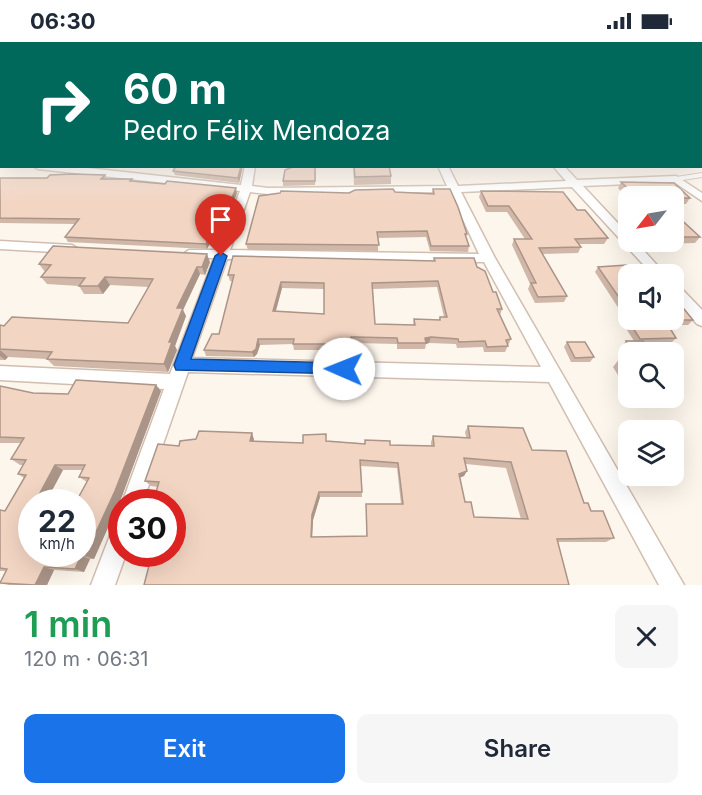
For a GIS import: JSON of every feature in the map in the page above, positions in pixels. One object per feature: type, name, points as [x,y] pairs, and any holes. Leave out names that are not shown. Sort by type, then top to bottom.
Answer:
[{"type":"street","points":[[67,168],[268,191],[455,189],[676,179],[702,198]]},
{"type":"street","points":[[137,489],[246,188],[250,168]]},
{"type":"street","points":[[444,168],[488,258],[672,585]]},
{"type":"street","points":[[560,168],[650,264]]},
{"type":"street","points":[[0,245],[83,249]]},
{"type":"street","points":[[175,254],[488,258]]},
{"type":"street","points":[[684,301],[702,320]]},
{"type":"street","points":[[0,374],[553,375]]},
{"type":"street","points":[[103,585],[110,567]]},
{"type":"lane","points":[[676,179],[702,175]]},
{"type":"building","points":[[175,168],[240,168],[238,178],[173,171]]},
{"type":"building","points":[[315,168],[315,181],[283,181],[285,170]]},
{"type":"building","points":[[354,168],[389,168],[391,176],[355,177]]},
{"type":"building","points":[[50,175],[105,175],[101,179],[132,179],[130,181],[165,184],[167,181],[236,188],[221,224],[216,224],[206,244],[65,237],[79,219],[0,218],[0,178],[47,178]]},
{"type":"building","points":[[621,182],[674,183],[677,186],[625,186]]},
{"type":"building","points":[[393,189],[395,192],[434,194],[433,189],[450,189],[467,234],[465,234],[469,246],[431,246],[427,231],[377,232],[379,245],[246,244],[259,196],[281,191],[349,193],[355,190]]},
{"type":"building","points":[[481,191],[563,192],[577,210],[585,210],[608,238],[575,239],[581,247],[539,248],[567,296],[538,297],[531,283],[536,283],[514,239],[532,239],[509,206],[488,206]]},
{"type":"building","points":[[684,222],[700,237],[684,237]]},
{"type":"building","points":[[53,246],[207,254],[202,267],[197,267],[177,308],[183,308],[169,342],[172,342],[164,364],[47,359],[52,352],[0,349],[0,325],[4,326],[12,317],[128,323],[153,279],[105,277],[98,286],[79,286],[85,278],[41,277],[51,265],[39,264]]},
{"type":"building","points":[[233,256],[435,261],[434,258],[474,258],[477,267],[485,271],[493,292],[496,292],[502,309],[497,309],[511,339],[506,340],[508,346],[487,347],[485,341],[459,342],[458,339],[431,337],[425,338],[426,343],[398,343],[397,338],[351,337],[352,344],[293,344],[294,339],[258,339],[256,349],[252,352],[204,350],[212,334],[219,334],[234,275],[228,275]],"holes":[[[438,281],[447,317],[440,317],[440,320],[414,319],[415,325],[375,324],[372,283]],[[281,282],[324,283],[324,314],[273,311]]]},
{"type":"building","points":[[618,266],[618,296],[598,267]]},
{"type":"building","points":[[684,309],[693,320],[684,320]]},
{"type":"building","points":[[634,330],[671,330],[676,338],[640,339]]},
{"type":"building","points":[[567,342],[585,342],[594,357],[575,358]]},
{"type":"building","points":[[76,380],[156,385],[116,489],[108,489],[108,506],[96,532],[96,489],[83,489],[89,478],[79,477],[85,465],[55,465],[42,489],[18,489],[18,567],[44,567],[35,585],[0,583],[7,569],[0,568],[0,510],[5,511],[26,475],[18,474],[26,460],[11,459],[24,438],[0,437],[0,386],[33,393],[68,394]]},
{"type":"building","points":[[468,426],[523,428],[532,450],[566,451],[584,503],[588,503],[591,511],[603,511],[614,538],[557,539],[569,585],[144,585],[149,567],[186,567],[186,489],[157,489],[159,482],[145,481],[158,444],[179,446],[180,441],[196,439],[199,431],[252,433],[250,441],[303,443],[303,435],[326,434],[326,441],[365,444],[365,440],[390,441],[390,445],[434,446],[433,436],[470,438]],"holes":[[[464,458],[511,462],[528,519],[474,517],[471,502],[465,502],[459,474],[467,471]],[[360,460],[398,463],[403,504],[366,504],[367,536],[311,537],[312,515],[319,492],[362,492]]]},
{"type":"building","points":[[44,567],[76,567],[75,569]]},
{"type":"route","points":[[221,256],[182,365],[344,369]]}]
